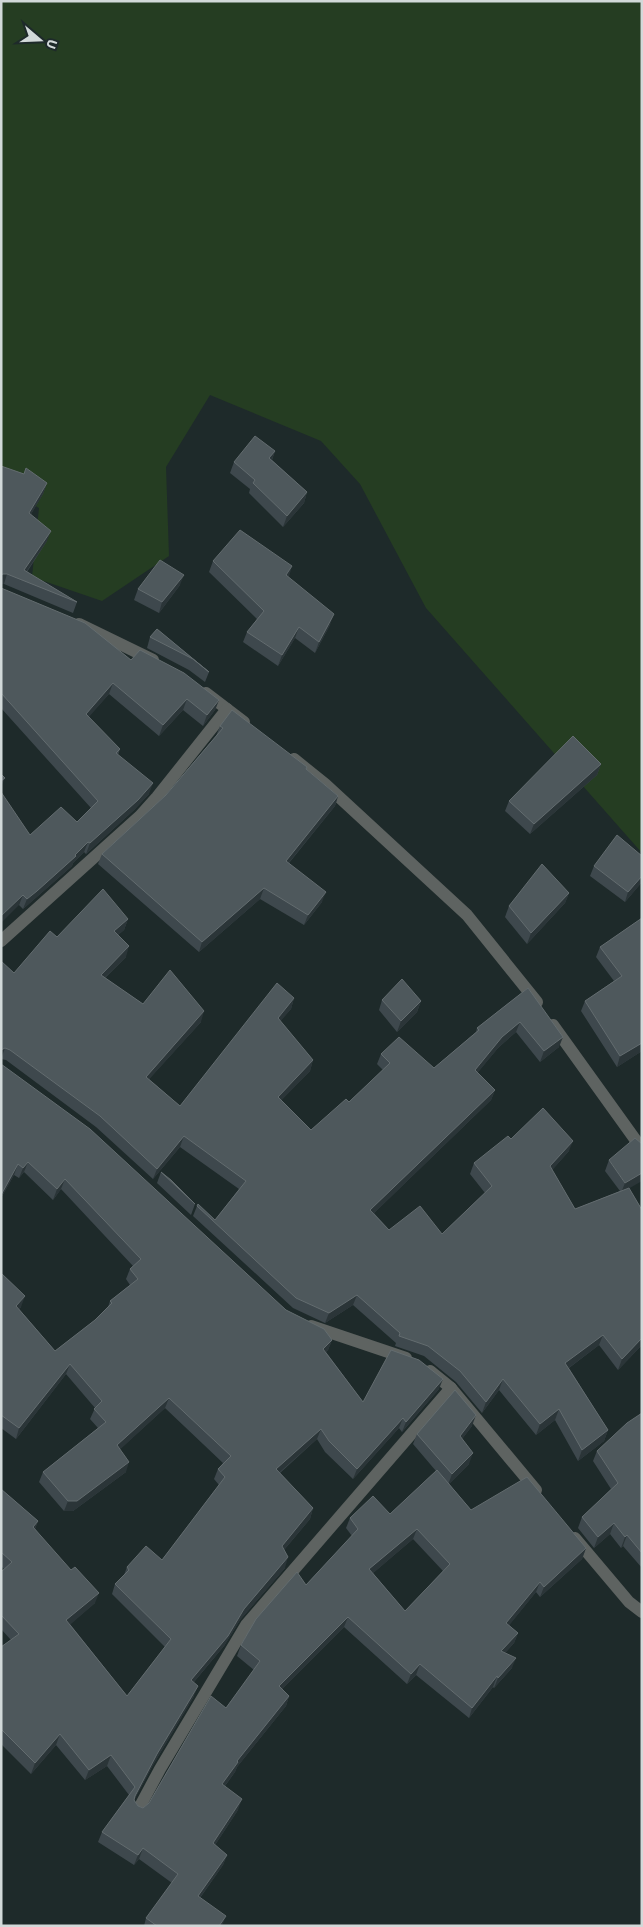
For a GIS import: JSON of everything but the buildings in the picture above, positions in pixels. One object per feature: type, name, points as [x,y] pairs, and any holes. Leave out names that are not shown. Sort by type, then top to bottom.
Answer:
[{"type":"street","points":[[63,618],[99,632],[168,668]]},
{"type":"street","points":[[199,688],[257,732]]},
{"type":"street","points":[[1,941],[140,816],[227,709]]},
{"type":"street","points":[[280,749],[325,784],[467,915],[545,1013],[642,1149]]},
{"type":"street","points":[[296,1319],[322,1331],[419,1363],[451,1388],[546,1503]]},
{"type":"street","points":[[138,1810],[160,1769],[246,1625],[451,1388]]},
{"type":"street","points":[[565,1526],[629,1602],[642,1612]]},
{"type":"green space","points":[[1,1],[642,1],[642,853],[426,608],[360,484],[321,441],[210,395],[166,467],[169,556],[102,601],[32,577],[39,508],[1,486]]}]
